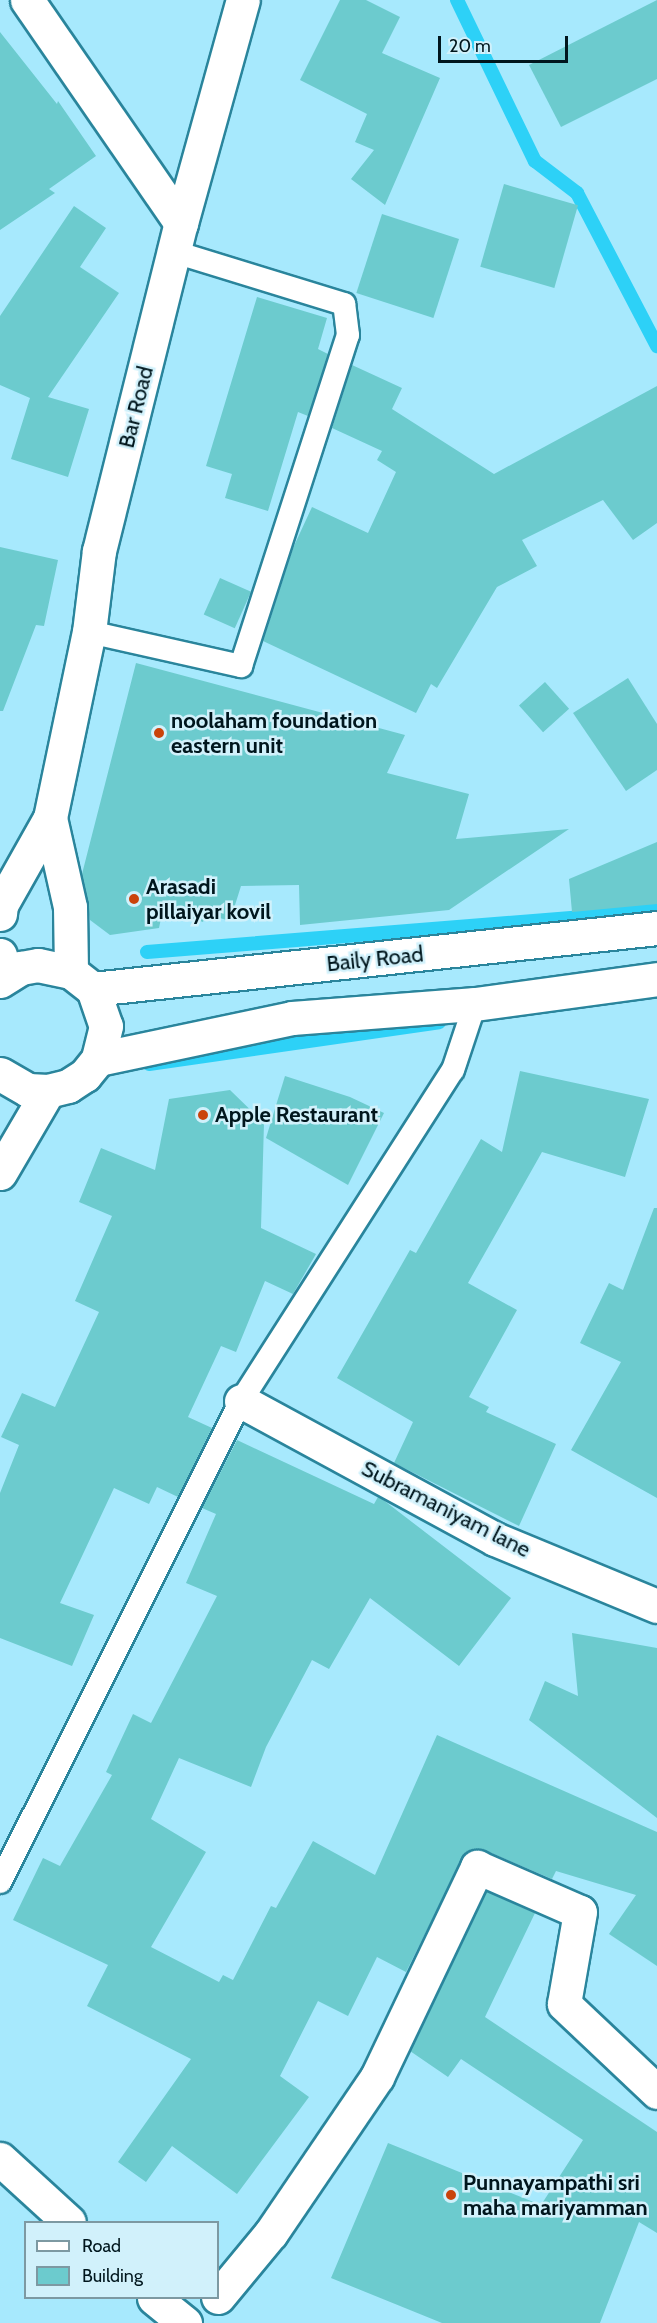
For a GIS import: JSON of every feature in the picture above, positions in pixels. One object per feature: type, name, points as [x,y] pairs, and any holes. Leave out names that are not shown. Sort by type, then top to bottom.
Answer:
[{"type":"main road","points":[[27,0],[178,238]]},
{"type":"main road","name":"Bar Road","points":[[0,914],[1,905],[50,818],[89,632],[99,551],[178,238],[243,0]]},
{"type":"main road","name":"Bar Road","points":[[50,818],[70,907],[82,980],[106,1026],[98,1059]]},
{"type":"main road","name":"Baily Road","points":[[2,971],[38,965],[82,980],[657,928]]},
{"type":"main road","points":[[0,1074],[28,1090],[48,1091],[68,1086],[85,1075],[98,1059],[292,1018],[475,1004],[657,979]]},
{"type":"main road","points":[[0,1173],[48,1091]]},
{"type":"main road","name":"Subramaniyam lane","points":[[241,1401],[495,1539],[657,1606]]},
{"type":"main road","points":[[219,2295],[271,2233],[377,2077],[477,1868],[580,1912],[564,2004],[657,2092]]},
{"type":"main road","points":[[0,2159],[67,2221]]},
{"type":"main road","points":[[155,2299],[184,2323]]},
{"type":"main road","points":[[196,2323],[215,2299]]},
{"type":"lane","points":[[89,632],[241,666],[348,335],[344,304],[178,238]]},
{"type":"lane","points":[[0,1882],[241,1401],[453,1070],[475,1004]]},
{"type":"building","points":[[340,0],[366,0],[400,17],[382,53],[440,78],[385,205],[351,179],[374,150],[355,142],[367,114],[300,80]]},
{"type":"building","points":[[657,0],[657,79],[561,127],[529,65]]},
{"type":"building","points":[[0,32],[57,104],[58,101],[96,156],[49,189],[55,193],[0,230]]},
{"type":"building","points":[[504,184],[578,205],[554,288],[480,267]]},
{"type":"building","points":[[74,206],[106,228],[80,267],[119,293],[48,397],[89,409],[68,477],[11,459],[30,398],[0,385],[0,316]]},
{"type":"building","points":[[382,214],[459,239],[433,318],[356,293]]},
{"type":"building","points":[[257,297],[327,318],[318,349],[328,354],[308,416],[298,412],[268,511],[225,498],[232,474],[206,466]]},
{"type":"building","points":[[352,365],[402,388],[392,409],[494,474],[657,386],[657,523],[633,540],[603,500],[522,540],[537,566],[497,587],[437,688],[431,684],[416,713],[263,641],[293,548],[312,507],[368,533],[396,472],[377,460],[382,451],[332,428]]},
{"type":"building","points":[[0,547],[58,560],[44,626],[36,625],[3,711],[0,711]]},
{"type":"building","points":[[220,578],[251,592],[235,628],[204,615]]},
{"type":"building","points":[[136,663],[405,735],[387,773],[469,794],[456,839],[569,829],[449,910],[300,925],[299,885],[241,886],[230,921],[206,914],[203,922],[163,909],[159,928],[110,935],[90,920],[82,874]]},
{"type":"building","points":[[628,678],[657,724],[657,770],[626,791],[573,713]]},
{"type":"building","points":[[545,682],[569,709],[543,732],[519,705]]},
{"type":"building","points":[[657,842],[657,904],[572,912],[569,879]]},
{"type":"building","points":[[520,1071],[649,1099],[625,1177],[542,1152],[468,1283],[517,1310],[469,1397],[489,1407],[486,1412],[556,1444],[519,1526],[394,1463],[413,1422],[337,1378],[410,1250],[416,1253],[481,1139],[502,1152]]},
{"type":"building","points":[[285,1076],[350,1097],[384,1113],[348,1185],[266,1138]]},
{"type":"building","points":[[230,1090],[264,1123],[261,1228],[316,1254],[293,1294],[265,1281],[236,1352],[221,1346],[188,1417],[212,1428],[178,1497],[157,1487],[149,1504],[114,1488],[60,1603],[94,1615],[72,1666],[0,1638],[0,1493],[19,1445],[1,1437],[22,1393],[55,1407],[99,1312],[75,1301],[112,1216],[79,1202],[101,1148],[155,1170],[169,1099]]},
{"type":"building","points":[[654,1208],[657,1208],[657,1498],[571,1450],[621,1362],[580,1343],[609,1283],[623,1290]]},
{"type":"building","points":[[237,1440],[374,1504],[378,1497],[382,1499],[511,1598],[459,1666],[370,1598],[329,1669],[312,1660],[266,1747],[251,1787],[179,1758],[151,1819],[206,1852],[151,1947],[219,1982],[223,1975],[233,1980],[271,1906],[276,1908],[313,1841],[375,1875],[437,1735],[657,1832],[657,1966],[609,1934],[636,1895],[556,1871],[552,1879],[484,1850],[466,1852],[406,1972],[377,1957],[348,2016],[318,2001],[280,2076],[309,2097],[237,2194],[172,2146],[146,2182],[118,2162],[191,2059],[87,2006],[108,1965],[13,1920],[43,1858],[60,1866],[112,1775],[106,1772],[133,1714],[151,1723],[217,1596],[186,1583],[216,1514],[202,1508]]},
{"type":"building","points":[[572,1633],[657,1648],[657,1818],[529,1720],[545,1681],[578,1696]]},
{"type":"building","points":[[486,1891],[535,1913],[485,2017],[657,2132],[657,2233],[639,2222],[600,2323],[442,2323],[331,2278],[388,2143],[541,2205],[583,2140],[461,2059],[448,2077],[410,2051]]},
{"type":"waterway","points":[[457,0],[535,161],[577,193],[657,346]]},
{"type":"waterway","points":[[147,952],[593,916],[657,907]]},
{"type":"waterway","points":[[149,1064],[439,1022]]},
{"type":"place","name":"noolaham foundation eastern unit","points":[[159,733]]},
{"type":"place","name":"Arasadi pillaiyar kovil","points":[[134,899]]},
{"type":"place","name":"Apple Restaurant","points":[[203,1115]]},
{"type":"place","name":"Punnayampathi sri maha mariyamman","points":[[451,2195]]}]
